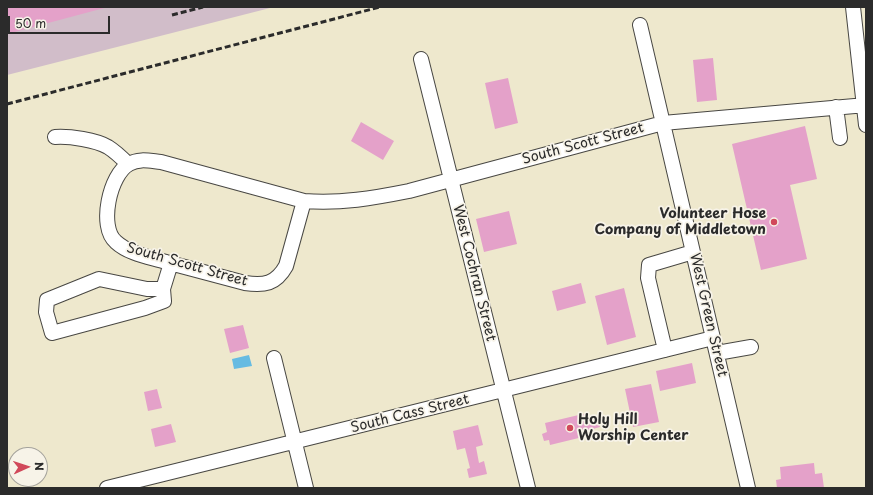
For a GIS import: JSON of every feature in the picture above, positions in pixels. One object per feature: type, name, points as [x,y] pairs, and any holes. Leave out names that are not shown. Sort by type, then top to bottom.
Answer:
[{"type":"street","points":[[853,7],[866,125]]},
{"type":"street","name":"West Green Street","points":[[640,25],[748,488]]},
{"type":"street","name":"West Cochran Street","points":[[421,58],[528,488]]},
{"type":"street","name":"South Scott Street","points":[[304,201],[286,266],[281,274],[274,280],[256,285],[137,254],[125,249],[115,242],[109,234],[106,214],[115,180],[120,170],[136,160],[161,162],[304,201],[348,202],[378,198],[451,180],[663,123],[865,105]]},
{"type":"street","points":[[836,107],[840,138]]},
{"type":"street","points":[[55,137],[64,136],[91,141],[107,146],[128,164]]},
{"type":"street","points":[[665,350],[648,278],[649,265],[693,252]]},
{"type":"street","points":[[164,295],[147,289],[99,280],[47,300],[46,312],[52,333],[145,308],[164,295],[171,263]]},
{"type":"street","name":"South Cass Street","points":[[107,488],[504,391],[713,338]]},
{"type":"street","points":[[716,353],[751,348]]},
{"type":"street","points":[[274,358],[306,488]]},
{"type":"shaded area","points":[[7,7],[274,7],[7,75]]},
{"type":"water","points":[[249,355],[252,366],[234,369],[232,359]]},
{"type":"building","points":[[7,7],[108,7],[7,34]]},
{"type":"building","points":[[713,58],[717,100],[697,102],[693,60]]},
{"type":"building","points":[[508,78],[518,123],[495,129],[485,83]]},
{"type":"building","points":[[361,122],[394,141],[383,160],[351,141]]},
{"type":"building","name":"Volunteer Hose Company of Middletown","points":[[805,126],[817,179],[790,185],[807,259],[761,270],[732,144]]},
{"type":"building","points":[[509,211],[517,244],[484,252],[476,219]]},
{"type":"building","points":[[581,283],[586,303],[557,311],[552,291]]},
{"type":"building","points":[[624,288],[636,337],[607,345],[595,296]]},
{"type":"building","points":[[243,325],[249,348],[230,353],[224,329]]},
{"type":"building","points":[[692,363],[696,383],[660,391],[656,371]]},
{"type":"building","points":[[651,384],[659,422],[633,427],[625,389]]},
{"type":"building","points":[[157,389],[162,408],[148,411],[144,392]]},
{"type":"building","name":"Holy Hill Worship Center","points":[[587,413],[588,418],[597,416],[600,427],[589,430],[591,435],[550,445],[549,440],[544,441],[542,434],[547,432],[545,423]]},
{"type":"building","points":[[171,424],[176,442],[155,447],[151,429]]},
{"type":"building","points":[[478,425],[483,445],[476,447],[479,463],[484,461],[487,474],[469,478],[467,469],[470,468],[465,448],[457,450],[453,431]]},
{"type":"building","points":[[814,463],[815,474],[822,473],[824,488],[777,488],[776,480],[781,479],[780,467]]},
{"type":"railway","points":[[172,15],[203,7]]},
{"type":"railway","points":[[7,104],[380,7]]},
{"type":"place","name":"Volunteer Hose Company of Middletown","points":[[774,222]]},
{"type":"place","name":"Holy Hill Worship Center","points":[[570,428]]}]
